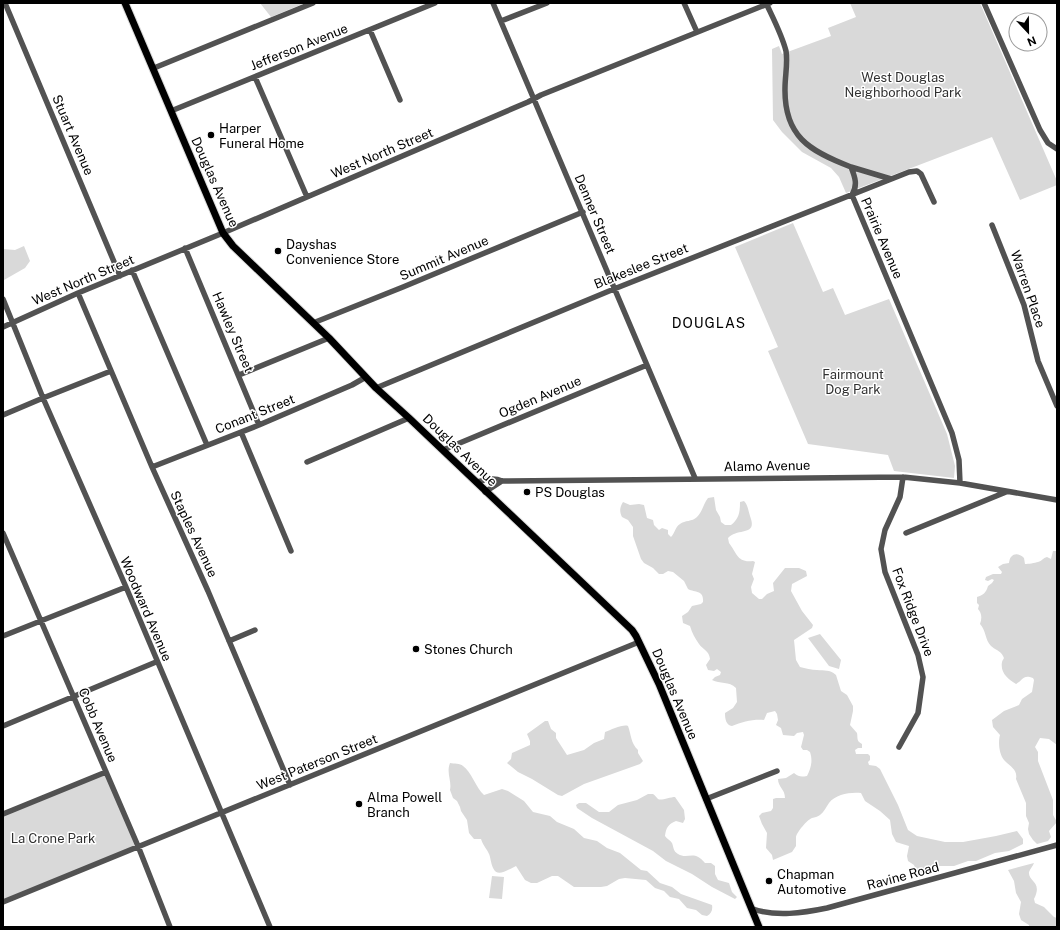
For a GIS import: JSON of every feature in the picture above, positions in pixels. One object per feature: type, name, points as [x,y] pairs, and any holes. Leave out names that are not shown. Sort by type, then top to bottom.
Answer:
[{"type":"main road","name":"Douglas Avenue","points":[[126,3],[223,233],[233,246],[329,338],[376,388],[632,630],[658,684],[759,927]]},
{"type":"street","name":"Stuart Avenue","points":[[5,3],[120,276]]},
{"type":"street","points":[[154,68],[313,3]]},
{"type":"street","name":"Jefferson Avenue","points":[[171,111],[435,3]]},
{"type":"street","name":"Denner Street","points":[[493,3],[695,478]]},
{"type":"street","points":[[501,21],[547,3]]},
{"type":"street","points":[[684,3],[697,32]]},
{"type":"street","name":"West North Street","points":[[3,327],[78,293],[521,106],[541,95],[768,3]]},
{"type":"street","points":[[768,3],[786,52],[785,101],[786,111],[793,128],[806,143],[815,150],[851,167],[891,179]]},
{"type":"street","points":[[984,3],[1040,130],[1048,143],[1057,149]]},
{"type":"street","points":[[370,30],[400,100]]},
{"type":"street","points":[[255,77],[307,197]]},
{"type":"street","name":"Prairie Avenue","points":[[851,167],[856,180],[852,195],[952,433],[959,460],[960,483]]},
{"type":"street","name":"Blakeslee Street","points":[[376,388],[614,289],[909,172],[917,171],[921,174],[934,202]]},
{"type":"street","name":"Summit Avenue","points":[[313,323],[410,285],[583,212]]},
{"type":"street","name":"Warren Place","points":[[992,224],[1024,304],[1038,361],[1057,406]]},
{"type":"street","name":"Hawley Street","points":[[185,248],[259,425]]},
{"type":"street","points":[[132,270],[207,446]]},
{"type":"street","name":"Staples Avenue","points":[[78,293],[152,467],[208,591],[290,785]]},
{"type":"street","name":"Woodward Avenue","points":[[3,299],[43,398],[126,587],[156,662],[270,927]]},
{"type":"street","points":[[239,375],[329,338]]},
{"type":"street","name":"Ogden Avenue","points":[[442,450],[647,365]]},
{"type":"street","points":[[3,415],[111,371]]},
{"type":"street","name":"Conant Street","points":[[152,467],[259,425],[366,378]]},
{"type":"street","points":[[307,462],[409,418]]},
{"type":"street","points":[[241,432],[291,551]]},
{"type":"street","name":"Alamo Avenue","points":[[476,482],[496,478],[502,481],[903,477],[960,483],[1057,500]]},
{"type":"street","name":"Fox Ridge Drive","points":[[899,747],[918,713],[923,678],[918,655],[885,572],[881,549],[885,530],[900,497],[903,477]]},
{"type":"street","points":[[486,492],[502,481]]},
{"type":"street","points":[[906,533],[1006,492]]},
{"type":"street","name":"Cobb Avenue","points":[[3,533],[138,846],[170,927]]},
{"type":"street","points":[[3,549],[9,547]]},
{"type":"street","points":[[3,636],[126,587]]},
{"type":"street","points":[[229,641],[255,630]]},
{"type":"street","name":"West Paterson Street","points":[[3,902],[639,642]]},
{"type":"street","points":[[3,726],[156,662]]},
{"type":"street","points":[[706,799],[777,771]]},
{"type":"street","points":[[3,814],[106,772]]},
{"type":"street","name":"Ravine Road","points":[[753,910],[765,913],[804,913],[1057,845]]},
{"type":"green space","points":[[260,3],[305,3],[271,17]]},
{"type":"green space","name":"West Douglas Neighborhood Park","points":[[850,3],[980,3],[1057,181],[1057,185],[1020,200],[992,137],[846,193],[839,177],[831,168],[802,152],[782,132],[773,120],[772,49],[779,46],[782,54],[831,36],[828,28],[856,17]]},
{"type":"green space","name":"Fairmount Dog Park","points":[[793,223],[823,292],[833,288],[845,315],[889,299],[947,434],[955,466],[954,478],[894,471],[888,455],[808,444],[768,351],[778,347],[735,247]]},
{"type":"green space","points":[[24,246],[30,261],[25,268],[4,280],[3,249],[15,250]]},
{"type":"green space","points":[[714,497],[716,510],[721,522],[725,525],[731,525],[736,520],[740,502],[744,501],[747,506],[752,523],[751,527],[746,531],[737,533],[728,538],[729,543],[740,559],[755,562],[752,574],[754,579],[751,587],[752,593],[759,599],[762,599],[767,594],[774,591],[773,583],[785,568],[799,568],[806,571],[807,576],[792,584],[791,591],[802,611],[813,625],[812,628],[794,640],[796,660],[800,667],[829,671],[836,675],[841,691],[847,695],[853,706],[850,725],[857,733],[858,741],[862,744],[862,748],[855,750],[856,754],[868,754],[870,756],[870,760],[868,762],[869,765],[876,766],[880,769],[898,805],[908,830],[917,836],[945,842],[963,842],[1017,831],[1023,839],[1023,844],[1009,851],[995,853],[976,861],[968,861],[954,866],[939,866],[922,873],[916,870],[914,865],[908,861],[907,856],[909,846],[896,842],[892,834],[890,820],[865,801],[861,793],[852,793],[844,794],[832,800],[821,814],[810,819],[800,829],[796,837],[796,846],[792,852],[773,860],[772,855],[766,848],[767,833],[759,816],[762,813],[771,811],[773,808],[773,799],[785,798],[778,779],[786,778],[794,773],[803,777],[807,776],[811,758],[810,752],[803,750],[801,747],[804,735],[803,732],[797,733],[794,736],[783,735],[781,728],[776,725],[778,720],[775,711],[767,713],[764,720],[748,721],[732,726],[727,723],[725,713],[733,708],[737,702],[736,688],[727,683],[712,680],[720,675],[721,672],[717,669],[714,671],[708,670],[706,665],[710,659],[707,652],[699,644],[690,626],[683,623],[682,616],[688,612],[692,606],[703,602],[702,595],[699,592],[688,589],[684,581],[673,572],[668,571],[663,574],[659,574],[653,568],[644,563],[641,559],[633,536],[633,527],[628,520],[622,517],[620,513],[623,502],[630,505],[644,505],[647,518],[653,520],[654,525],[659,530],[662,528],[668,530],[668,534],[671,537],[678,525],[695,519],[701,512],[708,498]]},
{"type":"green space","points":[[1053,551],[1056,551],[1057,555],[1057,745],[1049,739],[1040,738],[1035,747],[1038,752],[1038,761],[1053,800],[1053,815],[1057,822],[1049,831],[1051,837],[1048,841],[1037,844],[1029,834],[1029,823],[1026,816],[1026,803],[1016,779],[1016,773],[1001,755],[999,744],[1000,735],[993,727],[992,720],[1004,711],[1019,705],[1022,699],[1032,692],[1034,680],[1030,677],[1025,677],[1016,684],[1005,675],[1002,669],[1004,657],[989,644],[980,624],[981,616],[978,609],[979,605],[977,603],[977,597],[984,593],[994,580],[985,580],[986,577],[993,574],[1001,574],[1002,572],[998,567],[1009,563],[1013,555],[1017,554],[1022,556],[1025,564],[1028,564],[1039,562],[1047,557],[1051,559]]},
{"type":"green space","points":[[820,634],[841,660],[839,669],[829,666],[808,638]]},
{"type":"green space","points":[[545,721],[548,721],[551,729],[556,733],[556,738],[567,755],[584,750],[594,743],[604,739],[605,732],[620,726],[628,726],[633,742],[643,761],[640,764],[584,784],[562,796],[558,795],[518,772],[507,763],[511,759],[512,753],[530,745],[527,734]]},
{"type":"green space","points":[[450,763],[460,764],[466,768],[484,795],[502,789],[508,791],[524,801],[533,812],[550,816],[557,822],[574,829],[584,838],[597,841],[607,848],[620,853],[641,870],[647,871],[660,883],[672,887],[681,894],[712,905],[710,914],[707,916],[702,915],[696,910],[687,908],[679,899],[670,897],[664,891],[655,888],[646,880],[625,878],[619,879],[607,886],[574,887],[558,876],[552,876],[537,883],[531,883],[525,880],[516,866],[506,871],[496,872],[481,839],[474,839],[469,833],[467,820],[457,801],[453,798],[450,790]]},
{"type":"green space","name":"La Crone Park","points":[[106,772],[138,846],[3,902],[3,814]]},
{"type":"green space","points":[[648,794],[655,795],[658,799],[675,797],[684,810],[685,819],[683,823],[676,821],[671,823],[665,836],[672,843],[676,853],[682,856],[698,857],[705,863],[711,863],[715,866],[715,874],[718,880],[729,883],[732,892],[737,897],[735,899],[666,861],[653,851],[592,818],[577,808],[576,805],[579,803],[586,803],[599,812],[609,812],[618,805],[637,800]]},
{"type":"green space","points":[[1034,863],[1029,875],[1037,889],[1034,899],[1035,903],[1044,907],[1057,918],[1057,927],[1029,927],[1029,925],[1021,920],[1019,914],[1021,902],[1016,893],[1014,881],[1008,870]]},
{"type":"green space","points":[[492,876],[504,877],[502,899],[489,898]]},
{"type":"place","name":"Harper Funeral Home","points":[[211,135]]},
{"type":"place","name":"Dayshas Convenience Store","points":[[278,251]]},
{"type":"place","name":"PS Douglas","points":[[527,492]]},
{"type":"place","name":"Stones Church","points":[[416,649]]},
{"type":"place","name":"Alma Powell Branch","points":[[359,804]]},
{"type":"place","name":"Chapman Automotive","points":[[769,881]]},
{"type":"district","name":"DOUGLAS","points":[[709,323]]}]
